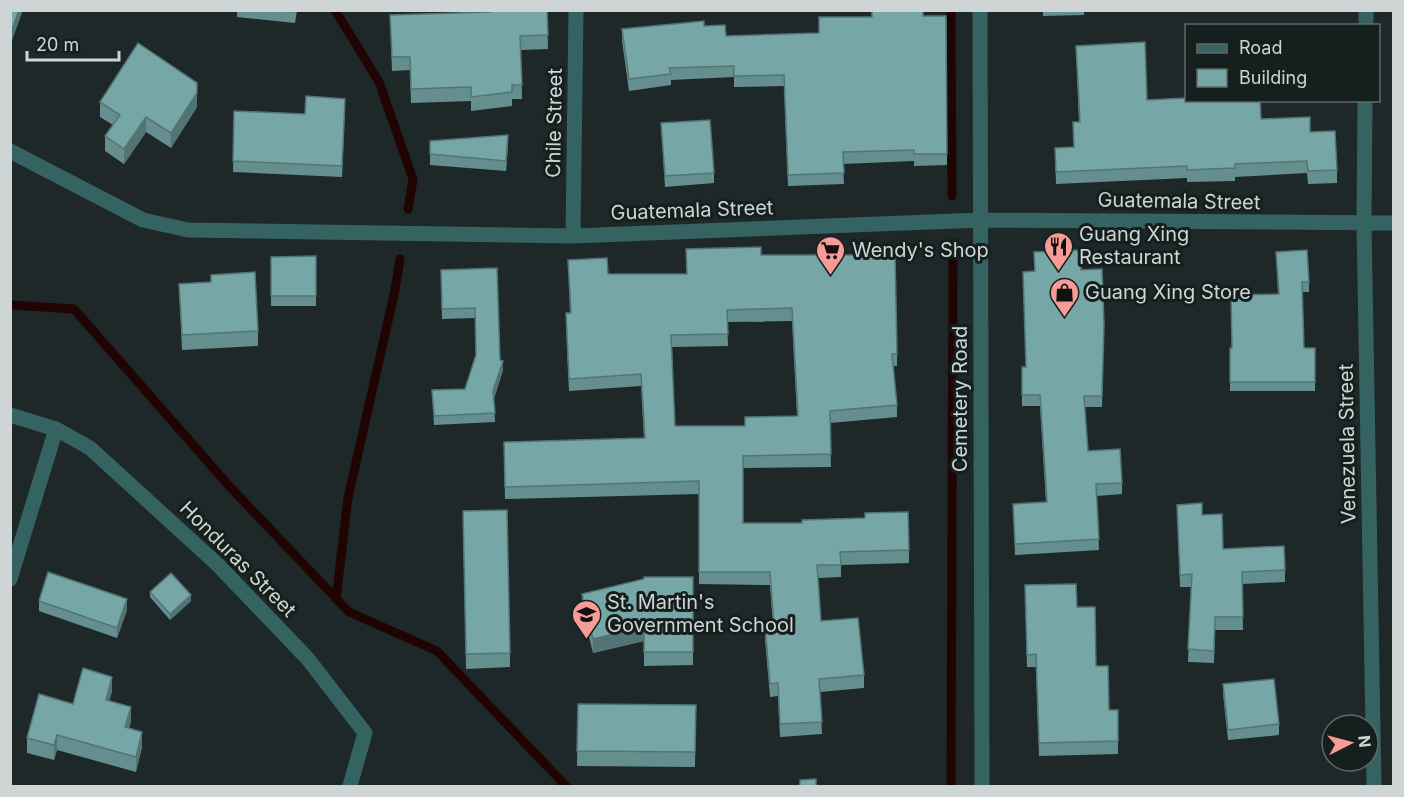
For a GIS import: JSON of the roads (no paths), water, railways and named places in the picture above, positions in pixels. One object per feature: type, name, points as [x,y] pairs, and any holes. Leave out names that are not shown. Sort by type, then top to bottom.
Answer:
[{"type":"street","name":"Chile Street","points":[[573,236],[576,10]]},
{"type":"street","name":"Cemetery Road","points":[[980,10],[982,786]]},
{"type":"street","name":"Venezuela Street","points":[[1365,102],[1364,224],[1374,786]]},
{"type":"street","name":"Guatemala Street","points":[[10,150],[143,220],[188,230],[573,236],[981,220],[1394,223]]},
{"type":"street","name":"Honduras Street","points":[[10,415],[56,429],[90,448],[217,564],[308,659],[365,733],[350,786]]},
{"type":"street","points":[[10,579],[56,429]]},
{"type":"waterway","points":[[335,10],[379,82],[413,179],[408,209]]},
{"type":"waterway","points":[[951,10],[952,196]]},
{"type":"waterway","points":[[951,786],[953,244]]},
{"type":"waterway","points":[[336,599],[348,498],[400,259]]},
{"type":"waterway","points":[[10,305],[74,309],[230,487],[349,612],[437,651],[566,786]]},
{"type":"place","name":"Guang Xing Restaurant","points":[[1058,272]]},
{"type":"place","name":"Wendy's Shop","points":[[831,276]]},
{"type":"place","name":"Guang Xing Store","points":[[1064,318]]},
{"type":"place","name":"St. Martin's Government School","points":[[586,640]]}]
